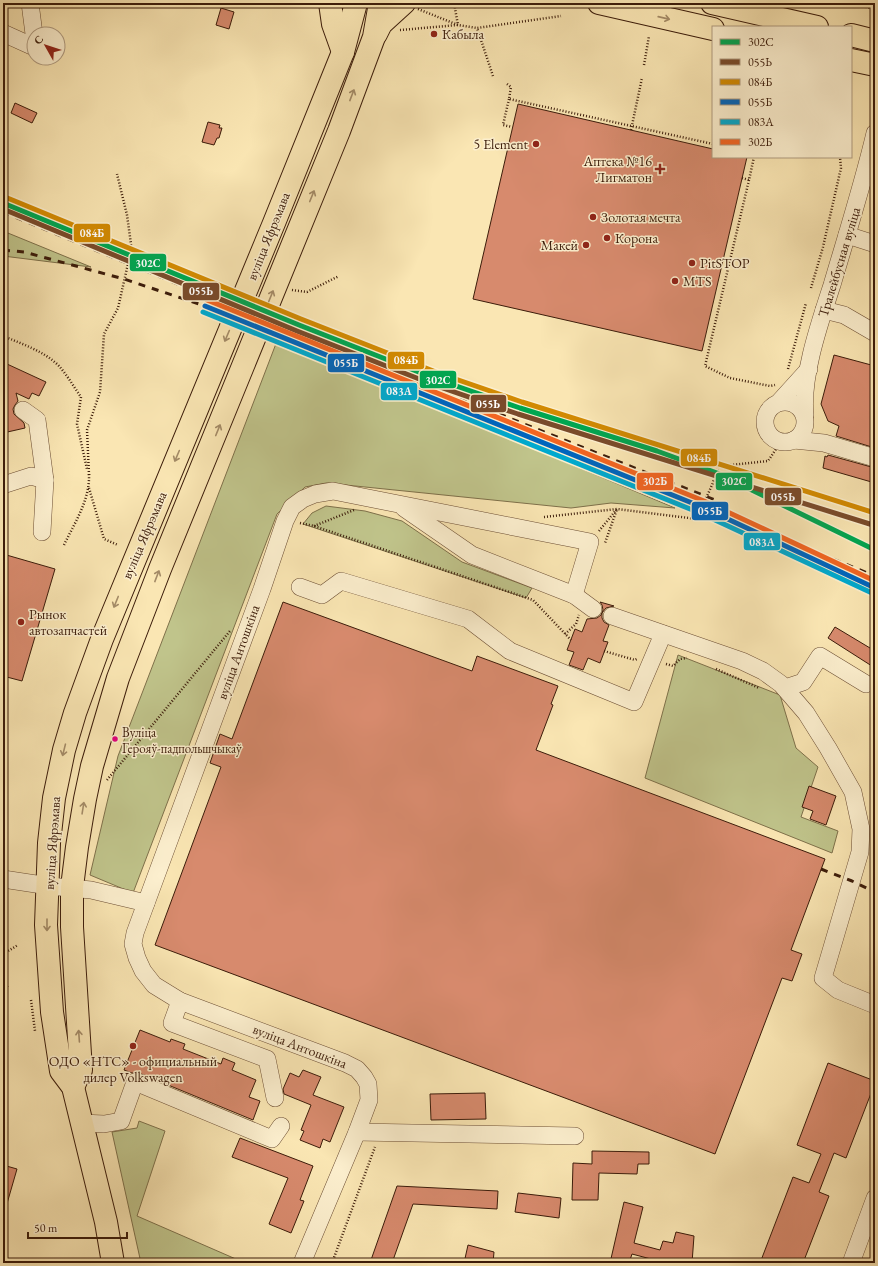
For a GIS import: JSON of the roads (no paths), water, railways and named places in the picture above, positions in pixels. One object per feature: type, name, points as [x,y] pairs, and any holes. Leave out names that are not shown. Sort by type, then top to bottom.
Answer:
[{"type":"main road","points":[[330,3],[333,24],[343,52]]},
{"type":"main road","name":"вуліца Яфрэмава","points":[[114,1263],[106,1222],[73,1087],[61,1071],[52,1012],[46,925],[49,886],[49,843],[54,798],[64,750],[75,713],[102,639],[343,52],[356,3]]},
{"type":"main road","name":"вуліца Яфрэмава","points":[[73,1087],[81,1070],[72,927],[72,887],[77,847],[92,766],[118,678],[160,569],[339,131],[384,34],[380,3]]},
{"type":"main road","points":[[599,3],[712,29]]},
{"type":"main road","points":[[712,3],[739,6],[813,26]]},
{"type":"main road","points":[[384,34],[381,24],[409,4]]},
{"type":"main road","points":[[852,35],[875,40]]},
{"type":"main road","points":[[852,60],[875,65]]},
{"type":"main road","points":[[274,223],[275,230],[281,235],[290,237],[297,232]]},
{"type":"street","points":[[30,3],[33,26]]},
{"type":"street","points":[[3,33],[26,43]]},
{"type":"street","name":"Тралейбусная вуліца","points":[[805,420],[804,405],[809,369],[824,310],[866,172],[875,133]]},
{"type":"street","points":[[847,235],[875,244]]},
{"type":"street","points":[[824,310],[844,315],[875,333]]},
{"type":"street","name":"Тралейбусная вуліца","points":[[780,401],[809,369]]},
{"type":"street","points":[[824,443],[808,432],[799,406],[790,402],[780,401],[772,406],[766,414],[764,424],[768,433],[775,440],[824,443],[875,458]]},
{"type":"street","points":[[23,410],[37,420],[45,480],[42,532]]},
{"type":"street","points":[[788,441],[802,434],[805,420]]},
{"type":"street","points":[[3,485],[31,476],[45,480]]},
{"type":"street","name":"вуліца Антошкіна","points":[[302,1263],[357,1132],[368,1100],[368,1084],[357,1069],[346,1063],[180,1001],[154,985],[143,972],[133,944],[135,933],[259,596],[285,521],[292,507],[303,499],[316,494],[333,491],[590,542],[574,595]]},
{"type":"street","points":[[399,505],[472,555],[574,595],[593,609]]},
{"type":"street","points":[[300,588],[322,596],[341,581],[468,619],[510,651],[634,702],[663,634]]},
{"type":"street","points":[[612,616],[742,661],[763,671],[781,684],[806,713],[853,792],[868,827],[823,978],[838,990],[875,1005]]},
{"type":"street","points":[[785,688],[803,682],[820,656],[866,684]]},
{"type":"street","points":[[3,879],[49,886],[91,890],[146,903]]},
{"type":"street","points":[[180,1001],[172,1023],[267,1059],[275,1098]]},
{"type":"street","points":[[81,1123],[104,1124],[121,1121],[135,1082],[272,1139],[281,1126]]},
{"type":"street","points":[[357,1132],[380,1134],[575,1136]]},
{"type":"street","points":[[851,1263],[875,1198]]},
{"type":"railway","points":[[3,212],[413,381]]},
{"type":"railway","points":[[3,250],[24,252],[124,279],[205,306]]},
{"type":"railway","points":[[262,329],[875,576]]},
{"type":"railway","points":[[434,388],[715,500]]},
{"type":"railway","points":[[782,545],[875,588]]},
{"type":"railway","points":[[858,586],[875,595]]},
{"type":"railway","points":[[821,869],[875,892]]},
{"type":"place","name":"Кабыла","points":[[434,34]]},
{"type":"place","name":"5 Element","points":[[536,144]]},
{"type":"place","name":"Аптека №16 Лигматон","points":[[660,169]]},
{"type":"place","name":"Золотая мечта","points":[[593,217]]},
{"type":"place","name":"Корона","points":[[607,238]]},
{"type":"place","name":"Макей","points":[[586,245]]},
{"type":"place","name":"PitSTOP","points":[[692,263]]},
{"type":"place","name":"MTS","points":[[675,281]]},
{"type":"place","name":"Рынок автозапчастей","points":[[21,622]]},
{"type":"place","name":"Вуліца Герояў-падпольшчыкаў","points":[[115,739]]},
{"type":"place","name":"ОДО «НТС» - официальный дилер Volkswagen","points":[[133,1046]]}]
